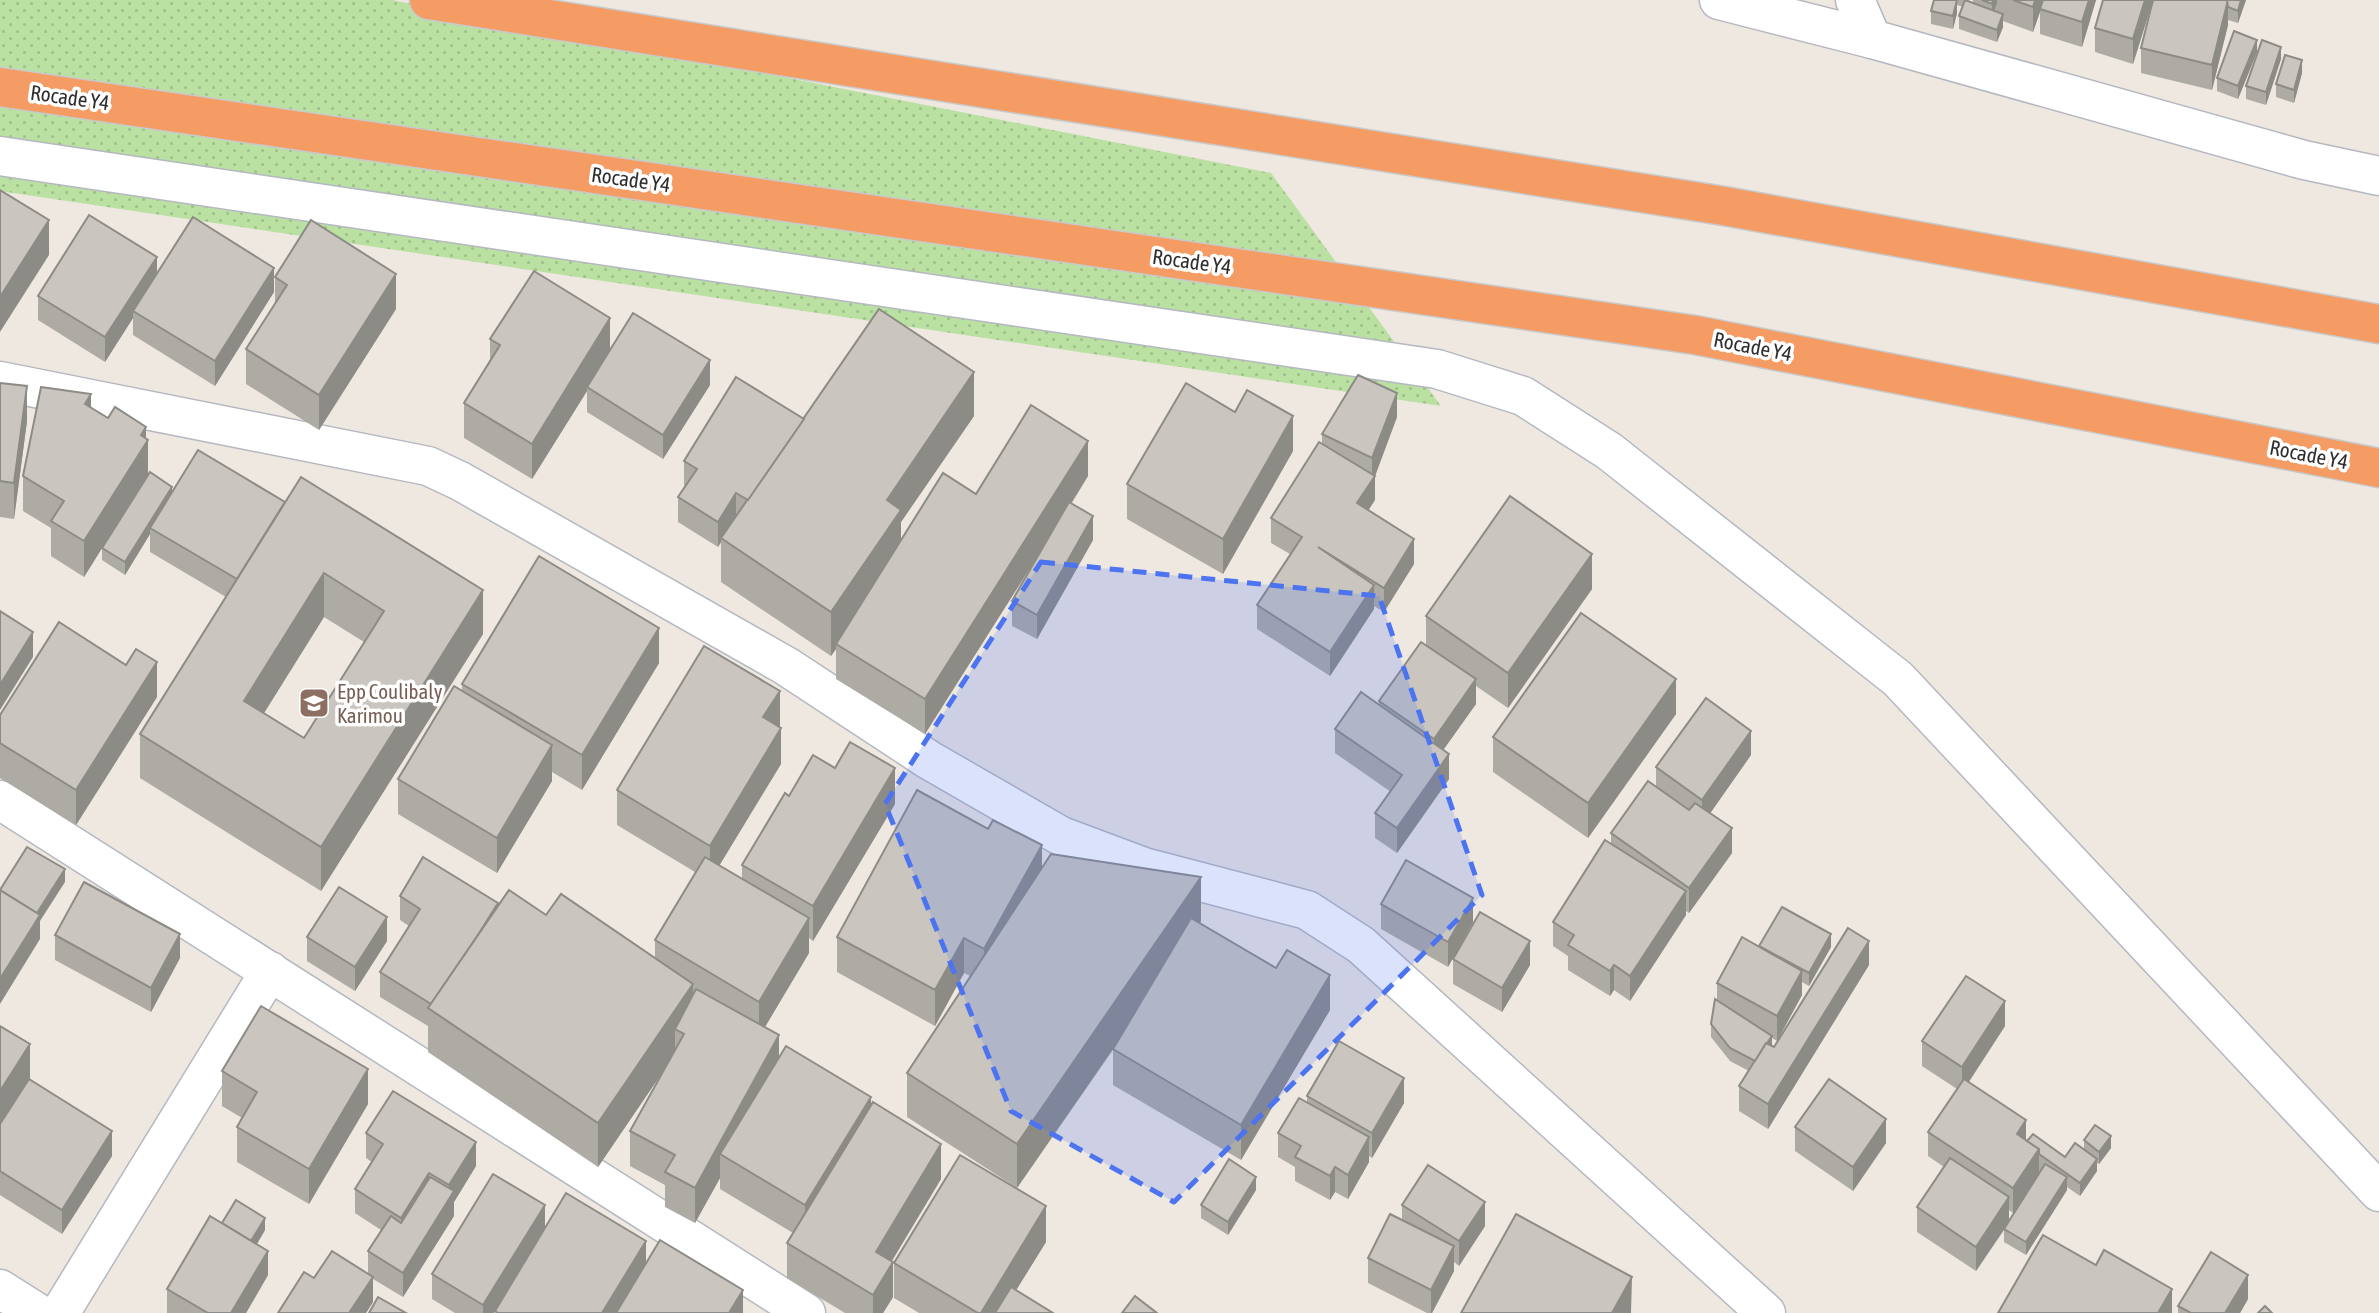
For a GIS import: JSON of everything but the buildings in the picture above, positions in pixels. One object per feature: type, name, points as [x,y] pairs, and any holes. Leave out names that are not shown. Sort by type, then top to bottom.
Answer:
[{"type":"highway","points":[[429,0],[1724,205],[2379,324]]},
{"type":"highway","name":"Rocade Y4","points":[[0,87],[1695,335],[2379,468]]},
{"type":"street","points":[[1719,0],[1872,39],[2304,160],[2379,176]]},
{"type":"street","points":[[1855,0],[1872,39]]},
{"type":"street","points":[[0,156],[1437,369],[1523,396],[1609,451],[1898,679],[2379,1192]]},
{"type":"street","points":[[0,381],[428,466],[460,481],[786,666],[929,760],[1061,836],[1144,867],[1307,909],[1361,945],[1766,1313]]},
{"type":"street","points":[[0,800],[806,1313]]},
{"type":"street","points":[[60,1313],[270,971]]},
{"type":"street","points":[[0,1289],[38,1313]]},
{"type":"highlighted area","points":[[1041,562],[1379,596],[1482,895],[1174,1202],[1011,1111],[885,804]]},
{"type":"green space","points":[[0,0],[392,0],[1271,173],[1441,406],[0,191]]},
{"type":"place","name":"Epp Coulibaly Karimou","points":[[314,703]]}]
